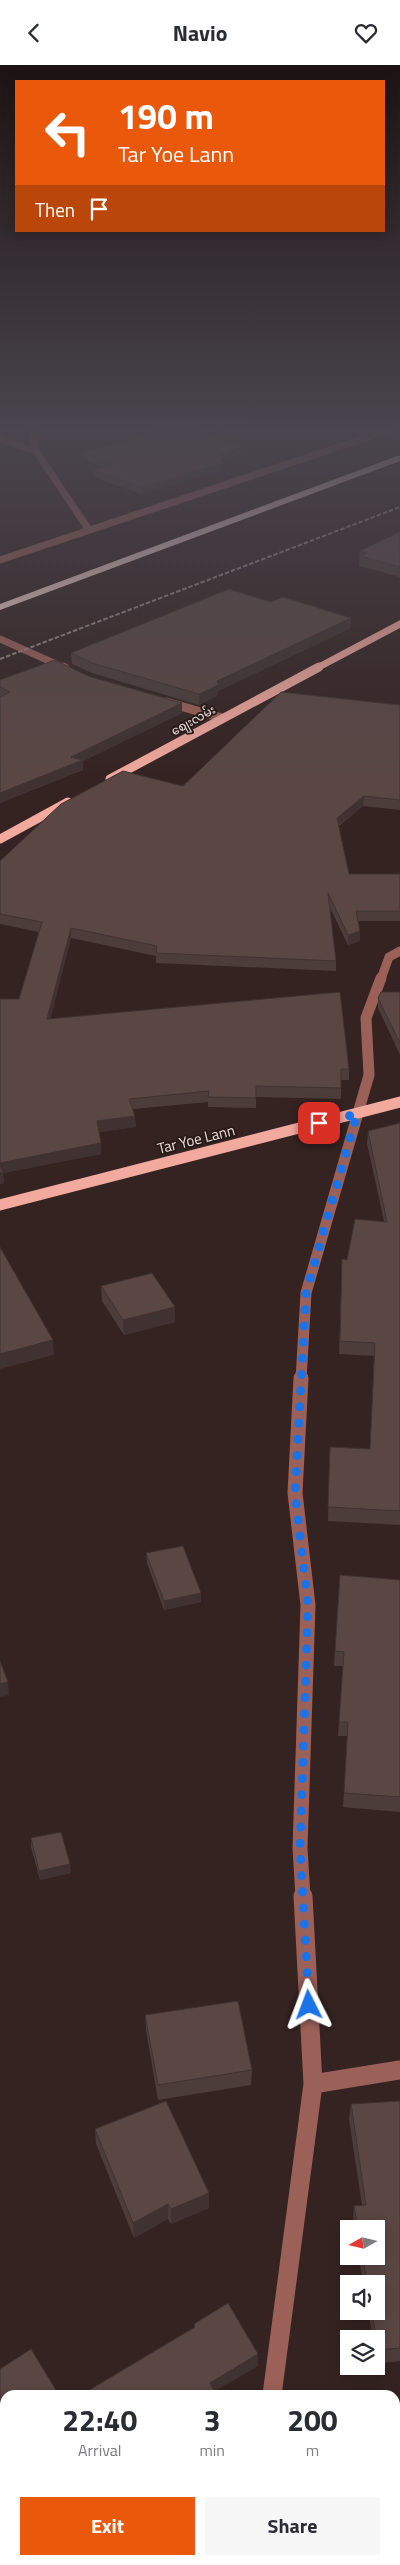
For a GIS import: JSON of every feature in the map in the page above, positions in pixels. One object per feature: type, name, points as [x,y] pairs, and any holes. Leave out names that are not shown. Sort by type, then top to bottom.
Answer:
[{"type":"highway","points":[[0,607],[170,544]]},
{"type":"main road","name":"စျေးလမ်း","points":[[102,783],[400,625]]},
{"type":"main road","points":[[0,839],[77,797]]},
{"type":"main road","name":"Tar Yoe Lann","points":[[0,1205],[400,1102]]},
{"type":"street","points":[[0,560],[48,544]]},
{"type":"street","points":[[0,639],[74,672]]},
{"type":"street","points":[[155,699],[222,718]]},
{"type":"street","points":[[273,2390],[313,2084],[300,1848],[308,1605],[295,1493],[306,1293],[369,1075],[366,1018],[389,957],[400,951]]},
{"type":"street","points":[[313,2084],[400,2070]]},
{"type":"building","points":[[375,544],[400,544],[400,567],[360,556],[367,553],[360,551]]},
{"type":"building","points":[[229,589],[271,602],[283,597],[351,618],[217,681],[218,685],[199,694],[92,663],[71,653]]},
{"type":"building","points":[[55,660],[88,676],[182,703],[71,757],[83,760],[0,793],[0,697],[10,692],[0,687],[0,680]]},
{"type":"building","points":[[281,692],[400,705],[400,800],[364,796],[337,818],[349,874],[400,874],[400,911],[356,911],[360,931],[348,935],[328,893],[336,961],[156,953],[157,946],[71,928],[47,1019],[340,992],[349,1069],[341,1069],[341,1088],[256,1086],[256,1098],[208,1097],[209,1091],[129,1099],[135,1116],[97,1121],[101,1143],[0,1163],[0,999],[19,999],[42,922],[0,914],[0,861],[61,804],[123,771],[183,786]]},
{"type":"building","points":[[381,992],[400,992],[400,1043],[378,998]]},
{"type":"building","points":[[400,1123],[400,1511],[328,1507],[330,1447],[370,1449],[375,1343],[340,1341],[342,1259],[347,1260],[355,1219],[387,1222],[368,1131]]},
{"type":"building","points":[[0,1247],[53,1340],[0,1354]]},
{"type":"building","points":[[152,1273],[175,1307],[123,1320],[101,1286]]},
{"type":"building","points":[[183,1546],[201,1593],[164,1601],[146,1553]]},
{"type":"building","points":[[340,1575],[400,1580],[400,1797],[344,1793],[348,1722],[339,1722],[344,1652],[335,1651]]},
{"type":"building","points":[[0,1661],[8,1682],[0,1684]]},
{"type":"building","points":[[61,1832],[70,1864],[39,1871],[31,1838]]},
{"type":"building","points":[[238,2001],[252,2070],[158,2085],[145,2015]]},
{"type":"building","points":[[166,2101],[209,2193],[171,2209],[168,2204],[133,2223],[95,2129]]},
{"type":"building","points":[[400,2101],[400,2348],[385,2349],[385,2330],[375,2330],[373,2320],[385,2320],[385,2275],[366,2275],[364,2265],[385,2265],[385,2220],[356,2220],[354,2206],[366,2205],[351,2104]]},
{"type":"building","points":[[228,2303],[258,2354],[210,2383],[214,2390],[89,2390],[195,2327],[194,2324]]},
{"type":"building","points":[[31,2349],[56,2390],[0,2390],[0,2369]]},
{"type":"railway","points":[[0,659],[304,544]]},
{"type":"route","points":[[309,2005],[300,1848],[308,1605],[295,1493],[306,1293],[357,1114],[319,1123]]}]
